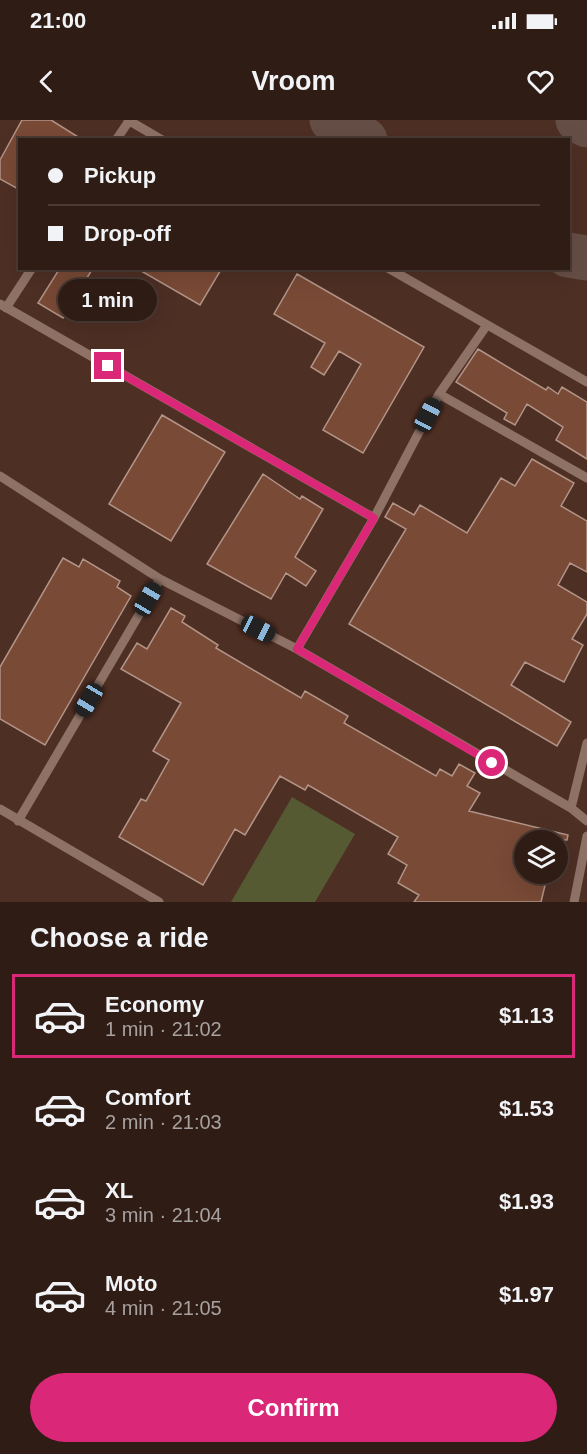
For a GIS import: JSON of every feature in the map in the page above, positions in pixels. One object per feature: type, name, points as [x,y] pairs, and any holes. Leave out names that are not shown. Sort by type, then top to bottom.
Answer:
[{"type":"lane","points":[[117,138],[128,120],[159,138]]},
{"type":"lane","points":[[30,270],[3,306],[374,518]]},
{"type":"lane","points":[[391,270],[587,382]]},
{"type":"lane","points":[[297,649],[374,518],[439,394],[487,325]]},
{"type":"lane","points":[[439,394],[587,478]]},
{"type":"lane","points":[[0,477],[160,579],[297,649],[571,808],[587,821]]},
{"type":"lane","points":[[18,822],[160,579]]},
{"type":"lane","points":[[571,808],[587,744]]},
{"type":"lane","points":[[0,809],[18,822],[159,902]]},
{"type":"lane","points":[[574,902],[587,836]]},
{"type":"shaded area","points":[[0,120],[587,120],[587,902],[0,902]]},
{"type":"green space","points":[[292,797],[355,834],[315,902],[231,902]]},
{"type":"building","points":[[22,120],[51,120],[80,138],[18,138],[18,189],[0,179],[0,160]]},
{"type":"building","points":[[59,270],[92,270],[63,318],[38,303]]},
{"type":"building","points":[[139,270],[221,270],[200,305]]},
{"type":"building","points":[[297,274],[424,347],[363,453],[323,430],[361,364],[339,351],[324,375],[311,367],[325,343],[274,314]]},
{"type":"building","points":[[478,349],[546,390],[548,387],[558,394],[562,387],[587,402],[587,459],[556,440],[563,427],[527,404],[515,425],[504,419],[507,413],[456,382]]},
{"type":"building","points":[[162,415],[225,452],[171,541],[109,504]]},
{"type":"building","points":[[532,459],[574,483],[561,506],[587,521],[587,572],[570,563],[558,585],[587,602],[587,614],[572,639],[583,645],[564,682],[525,662],[511,685],[571,722],[557,746],[349,624],[406,529],[385,517],[393,503],[414,515],[420,505],[467,533],[501,478],[515,486]]},
{"type":"building","points":[[263,474],[300,499],[302,496],[323,509],[295,557],[316,571],[306,586],[286,573],[271,599],[207,564]]},
{"type":"building","points":[[63,558],[79,567],[83,559],[120,581],[117,587],[131,596],[45,745],[0,719],[0,667]]},
{"type":"building","points":[[171,608],[185,616],[182,622],[218,645],[216,648],[301,698],[305,691],[348,716],[344,723],[436,776],[440,769],[452,776],[459,764],[475,773],[467,786],[480,793],[469,811],[547,830],[514,830],[514,884],[545,884],[541,902],[414,902],[419,895],[398,883],[407,865],[388,854],[398,837],[308,785],[305,790],[280,776],[245,835],[235,829],[203,885],[119,837],[141,799],[146,801],[169,760],[153,751],[181,703],[121,669],[137,643],[147,649]]},
{"type":"taxiway","points":[[332,120],[362,138]]},
{"type":"taxiway","points":[[578,120],[587,125]]},
{"type":"taxiway","points":[[570,255],[587,258]]},
{"type":"route","points":[[108,366],[374,518],[297,649],[492,763]]}]
